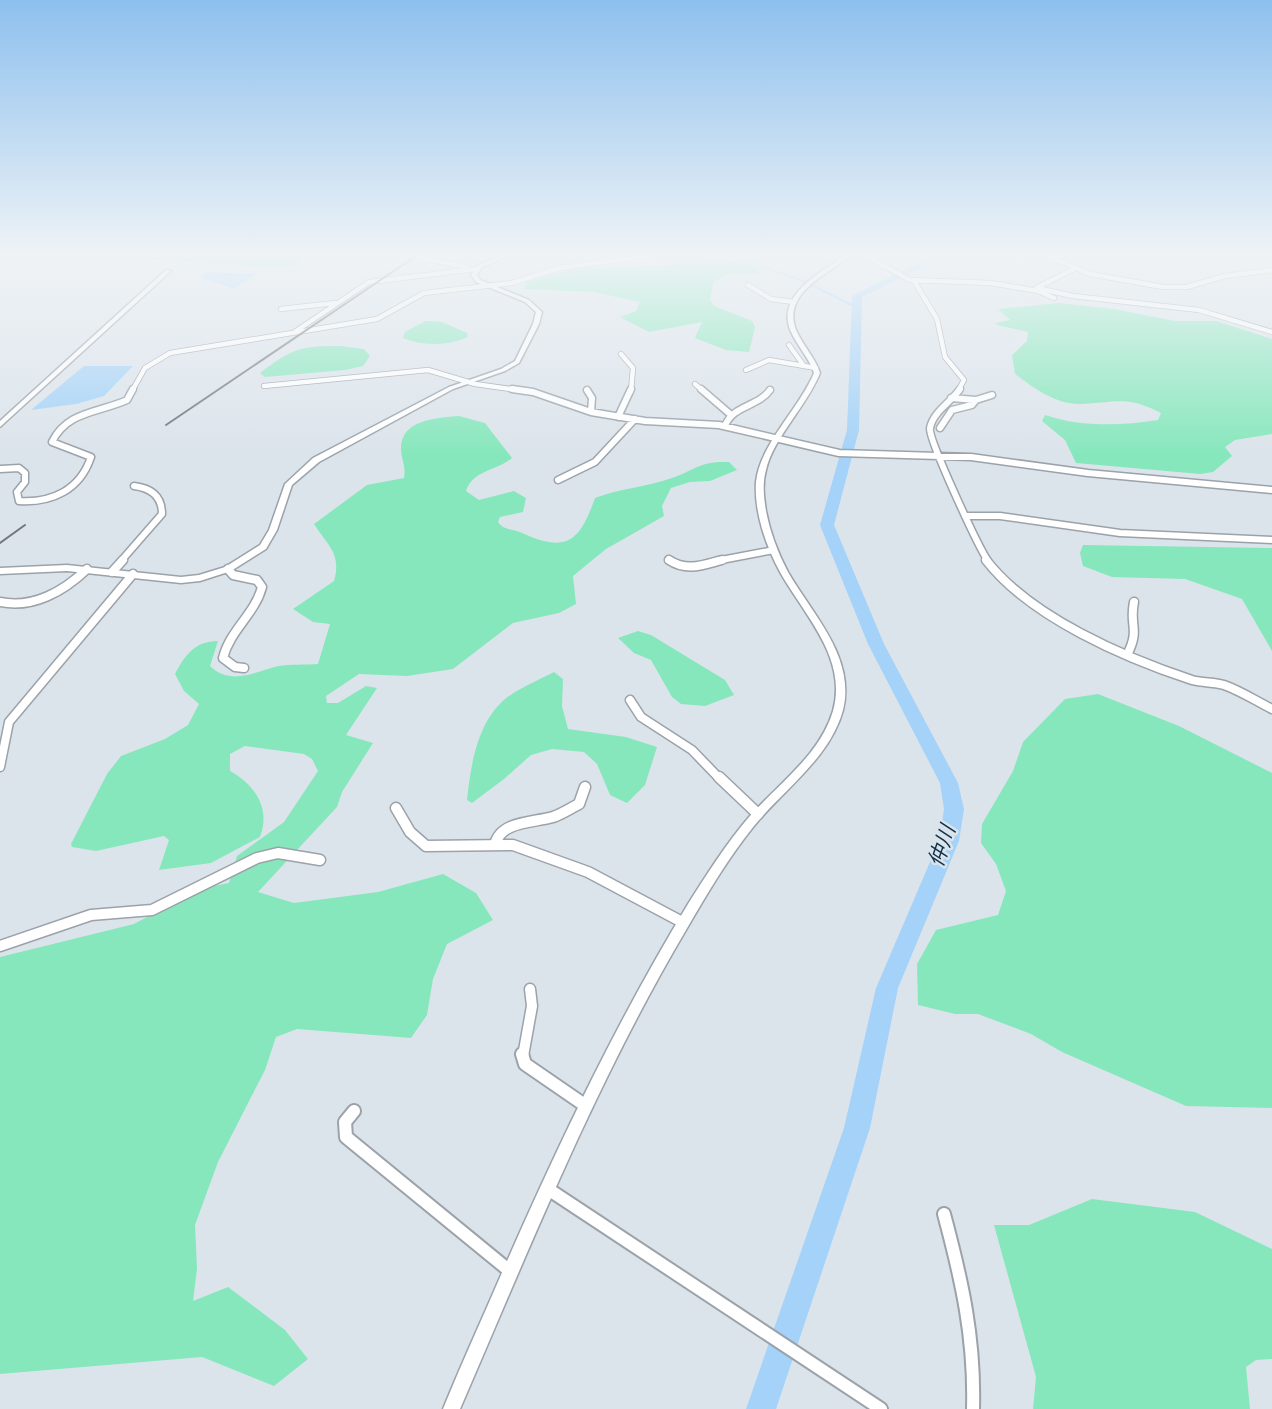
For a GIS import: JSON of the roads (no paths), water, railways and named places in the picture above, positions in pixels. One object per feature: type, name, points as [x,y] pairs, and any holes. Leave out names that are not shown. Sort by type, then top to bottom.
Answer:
[{"type":"street","points":[[0,425],[113,322]]},
{"type":"street","points":[[291,335],[310,322]]},
{"type":"street","points":[[0,469],[19,468],[25,473],[25,482],[17,492],[19,500],[29,502],[65,492],[85,473],[91,457],[52,442],[58,428],[75,415],[127,400],[145,368],[170,353],[362,322]]},
{"type":"street","points":[[0,571],[45,567],[87,569],[181,580],[200,578],[228,569],[263,547],[273,530],[289,484],[300,471],[417,405],[517,362],[537,322]]},
{"type":"street","points":[[451,1409],[619,1034],[684,923],[737,840],[817,751],[835,720],[842,689],[836,656],[774,551],[760,482],[762,469],[779,437],[814,382],[790,322]]},
{"type":"street","points":[[938,322],[945,357],[964,380],[960,389],[933,418],[929,429],[930,438],[941,456],[975,543],[1004,582],[1030,603],[1129,653],[1197,682],[1230,688],[1272,709]]},
{"type":"street","points":[[1238,322],[1272,332]]},
{"type":"street","points":[[789,345],[810,367]]},
{"type":"street","points":[[618,417],[631,394],[633,368],[621,354]]},
{"type":"street","points":[[746,370],[754,369],[763,360],[810,367]]},
{"type":"street","points":[[264,386],[420,369],[469,382],[533,392],[591,412],[635,419],[726,426],[839,453],[941,456],[1272,490]]},
{"type":"street","points":[[695,384],[730,414]]},
{"type":"street","points":[[587,390],[592,398],[591,412]]},
{"type":"street","points":[[726,426],[730,414],[757,402],[769,390]]},
{"type":"street","points":[[951,398],[976,400],[992,395]]},
{"type":"street","points":[[940,428],[952,410],[972,405],[976,400]]},
{"type":"street","points":[[558,481],[595,462],[635,419]]},
{"type":"street","points":[[112,572],[162,514],[162,503],[156,493],[149,488],[134,486]]},
{"type":"street","points":[[965,516],[1000,516],[1120,533],[1272,540]]},
{"type":"street","points":[[669,560],[680,567],[696,567],[741,554],[774,551]]},
{"type":"street","points":[[0,602],[15,605],[40,598],[62,587],[87,569]]},
{"type":"street","points":[[228,569],[233,575],[257,580],[262,587],[259,599],[224,646],[223,658],[226,663],[244,668]]},
{"type":"street","points":[[0,767],[9,722],[133,575]]},
{"type":"street","points":[[1129,653],[1136,636],[1131,614],[1134,602]]},
{"type":"street","points":[[630,700],[633,707],[655,729],[693,751],[740,803],[758,814]]},
{"type":"street","points":[[495,845],[497,835],[505,828],[556,817],[579,804],[585,787]]},
{"type":"street","points":[[396,808],[410,832],[426,846],[513,845],[588,872],[684,923]]},
{"type":"street","points":[[0,946],[91,915],[152,909],[257,858],[278,853],[320,860]]},
{"type":"street","points":[[530,989],[532,1001],[522,1046],[526,1064],[586,1106]]},
{"type":"street","points":[[355,1111],[343,1127],[346,1137],[511,1272]]},
{"type":"street","points":[[548,1189],[881,1409]]},
{"type":"street","points":[[944,1214],[966,1295],[974,1378],[973,1409]]},
{"type":"water","points":[[84,366],[133,366],[104,396],[76,404],[31,410]]},
{"type":"waterway","name":"仲川","points":[[761,1409],[857,1128],[887,988],[949,841],[954,809],[949,783],[876,644],[827,525],[853,430],[856,322]]},
{"type":"railway","points":[[166,425],[319,322]]},
{"type":"railway","points":[[0,543],[25,525]]}]
